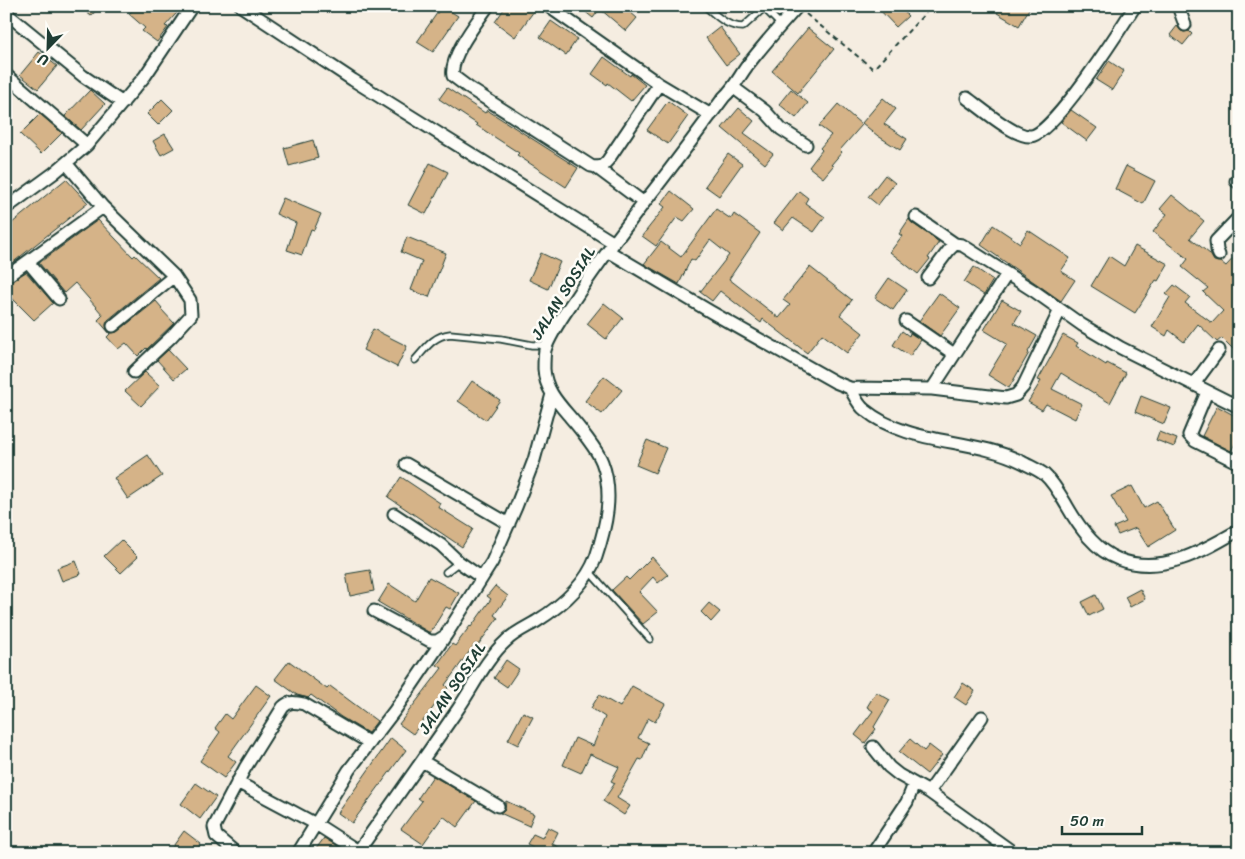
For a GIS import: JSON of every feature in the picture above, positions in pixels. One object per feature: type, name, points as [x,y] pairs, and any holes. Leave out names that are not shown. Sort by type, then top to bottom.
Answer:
[{"type":"street","points":[[6,208],[87,145],[153,64],[192,6]]},
{"type":"street","points":[[241,6],[711,312],[835,382],[850,388],[932,389],[1006,398],[1016,395],[1023,387],[1060,310]]},
{"type":"street","points":[[488,6],[458,52],[453,65],[453,76],[583,161],[598,168],[644,204]]},
{"type":"street","points":[[548,6],[659,84],[711,115]]},
{"type":"street","name":"JALAN SOSIAL","points":[[357,852],[400,794],[500,647],[515,633],[559,606],[589,571],[595,559],[606,518],[609,490],[607,480],[598,454],[552,394],[547,384],[544,372],[545,352],[574,299],[611,247],[724,97],[734,88],[742,72],[798,6]]},
{"type":"street","points":[[967,98],[1023,135],[1032,136],[1041,132],[1092,70],[1135,6]]},
{"type":"street","points":[[1178,6],[1185,25]]},
{"type":"street","points":[[6,13],[83,76],[123,103]]},
{"type":"street","points":[[6,75],[87,145]]},
{"type":"street","points":[[598,168],[603,166],[608,160],[659,84]]},
{"type":"street","points":[[734,88],[806,145]]},
{"type":"street","points":[[66,163],[103,207],[174,276],[190,300],[191,315],[171,338],[134,372]]},
{"type":"street","points":[[6,278],[103,207]]},
{"type":"street","points":[[916,216],[955,244],[973,252],[1034,291],[1082,325],[1120,348],[1239,407]]},
{"type":"street","points":[[1219,255],[1216,241],[1239,217]]},
{"type":"street","points":[[928,278],[955,244]]},
{"type":"street","points":[[28,262],[59,299]]},
{"type":"street","points":[[932,389],[1007,274]]},
{"type":"street","points":[[113,326],[174,276]]},
{"type":"street","points":[[906,322],[954,354]]},
{"type":"street","points":[[1194,384],[1219,350]]},
{"type":"street","points":[[850,388],[864,409],[894,426],[910,433],[991,452],[1020,461],[1045,475],[1070,512],[1098,548],[1119,560],[1152,566],[1178,560],[1202,551],[1239,530]]},
{"type":"street","points":[[1207,392],[1189,435],[1195,441],[1235,461],[1239,457]]},
{"type":"street","points":[[298,853],[349,770],[446,636],[492,562],[534,460],[552,394]]},
{"type":"street","points":[[406,464],[509,524]]},
{"type":"street","points":[[394,514],[441,545],[459,562],[482,578]]},
{"type":"street","points":[[374,610],[430,641],[437,641],[446,636]]},
{"type":"street","points":[[236,853],[216,836],[214,827],[258,745],[283,707],[295,702],[304,704],[370,742]]},
{"type":"street","points":[[929,792],[982,718]]},
{"type":"street","points":[[873,747],[889,767],[929,792],[1014,853]]},
{"type":"street","points":[[422,761],[498,806]]},
{"type":"street","points":[[237,782],[316,824],[357,852]]},
{"type":"street","points":[[873,853],[907,802],[914,784]]},
{"type":"lane","points":[[705,6],[726,23],[735,27],[743,27],[764,7],[781,25]]},
{"type":"lane","points":[[415,360],[433,339],[450,334],[501,339],[532,345],[548,344]]},
{"type":"lane","points":[[446,572],[459,562]]},
{"type":"lane","points":[[589,571],[650,640]]},
{"type":"path","points":[[798,6],[872,68],[876,67],[932,6]]},
{"type":"building","points":[[79,6],[100,6],[91,16]]},
{"type":"building","points":[[136,6],[183,6],[165,26],[168,27],[157,42],[142,31],[145,28],[129,14]]},
{"type":"building","points":[[442,6],[458,16],[433,52],[417,42]]},
{"type":"building","points":[[506,6],[527,6],[534,11],[515,37],[495,22]]},
{"type":"building","points":[[578,6],[623,6],[637,18],[626,31],[600,9],[593,18]]},
{"type":"building","points":[[876,6],[898,6],[908,16],[896,27]]},
{"type":"building","points":[[1001,6],[1024,6],[1029,9],[1019,26],[997,13]]},
{"type":"building","points":[[551,21],[577,39],[566,55],[540,37]]},
{"type":"building","points":[[1177,26],[1181,31],[1189,31],[1192,34],[1183,45],[1170,35]]},
{"type":"building","points":[[720,27],[740,54],[726,65],[706,38]]},
{"type":"building","points":[[808,28],[834,49],[798,93],[772,71]]},
{"type":"building","points":[[39,52],[57,66],[38,89],[20,75]]},
{"type":"building","points":[[604,57],[645,85],[631,101],[608,83],[607,85],[592,74]]},
{"type":"building","points":[[1109,61],[1124,71],[1112,90],[1096,80]]},
{"type":"building","points":[[447,88],[485,113],[487,110],[578,168],[566,187],[517,155],[519,153],[439,99]]},
{"type":"building","points":[[791,89],[808,103],[796,118],[779,104]]},
{"type":"building","points":[[90,90],[105,104],[81,130],[65,116]]},
{"type":"building","points":[[883,98],[896,109],[884,124],[907,139],[900,150],[862,123]]},
{"type":"building","points":[[162,99],[173,110],[158,125],[147,114]]},
{"type":"building","points":[[668,101],[688,116],[668,144],[647,130]]},
{"type":"building","points":[[838,104],[862,125],[840,150],[842,152],[823,178],[809,167],[822,150],[820,148],[831,135],[819,126]]},
{"type":"building","points":[[739,108],[754,121],[744,133],[773,154],[765,164],[722,128]]},
{"type":"building","points":[[1071,110],[1097,128],[1087,141],[1061,122]]},
{"type":"building","points":[[40,114],[62,133],[41,154],[20,134]]},
{"type":"building","points":[[165,134],[174,148],[161,155],[153,141]]},
{"type":"building","points":[[313,140],[318,158],[289,166],[284,148]]},
{"type":"building","points":[[728,154],[742,164],[719,196],[705,186]]},
{"type":"building","points":[[430,163],[448,172],[426,214],[408,205]]},
{"type":"building","points":[[1126,166],[1155,181],[1143,204],[1115,189]]},
{"type":"building","points":[[885,175],[895,183],[878,205],[868,197]]},
{"type":"building","points":[[66,179],[88,203],[6,268],[6,228]]},
{"type":"building","points":[[671,191],[694,209],[684,221],[677,217],[656,246],[642,236],[665,207],[661,204]]},
{"type":"building","points":[[799,191],[808,198],[805,203],[825,217],[814,232],[793,218],[783,230],[774,223]]},
{"type":"building","points":[[1172,195],[1204,221],[1190,238],[1210,254],[1214,261],[1221,262],[1226,266],[1239,252],[1239,355],[1222,338],[1217,342],[1198,324],[1184,342],[1169,330],[1166,336],[1152,327],[1170,297],[1166,294],[1174,285],[1190,297],[1185,303],[1212,323],[1223,311],[1203,292],[1208,288],[1182,267],[1188,259],[1153,232],[1167,214],[1160,209]]},
{"type":"building","points":[[283,198],[321,214],[314,230],[311,229],[302,255],[287,250],[296,223],[276,214]]},
{"type":"building","points":[[716,209],[731,219],[734,214],[760,233],[729,279],[779,318],[790,305],[783,300],[810,267],[852,300],[840,315],[863,333],[847,353],[822,334],[807,353],[763,319],[761,323],[720,291],[712,301],[700,292],[729,255],[710,240],[695,261],[691,259],[679,284],[644,264],[661,242],[681,257]]},
{"type":"building","points":[[909,219],[939,242],[928,258],[930,259],[918,274],[890,252],[902,236],[899,234]]},
{"type":"building","points":[[98,220],[133,257],[135,255],[159,278],[108,320],[106,324],[107,330],[111,333],[117,332],[156,301],[174,323],[138,356],[126,343],[118,349],[107,337],[110,334],[98,320],[103,315],[75,283],[64,293],[39,263]]},
{"type":"building","points":[[993,225],[1020,243],[1028,230],[1070,258],[1061,271],[1075,280],[1061,301],[981,245]]},
{"type":"building","points":[[407,237],[446,253],[429,297],[411,290],[422,261],[401,252]]},
{"type":"building","points":[[1135,246],[1168,264],[1135,313],[1091,286],[1109,256],[1124,266]]},
{"type":"building","points":[[541,253],[560,262],[548,289],[529,280]]},
{"type":"building","points":[[974,267],[993,280],[984,295],[964,282]]},
{"type":"building","points":[[26,272],[53,303],[34,320],[6,292],[6,284]]},
{"type":"building","points":[[889,278],[907,290],[893,310],[875,298]]},
{"type":"building","points":[[939,293],[960,308],[940,336],[919,321]]},
{"type":"building","points":[[1002,300],[1021,311],[1014,323],[1037,336],[1009,388],[988,375],[1007,344],[984,330]]},
{"type":"building","points":[[604,303],[623,318],[606,339],[587,324]]},
{"type":"building","points":[[373,329],[407,346],[397,367],[363,350]]},
{"type":"building","points":[[902,331],[909,336],[910,333],[921,340],[910,356],[893,345]]},
{"type":"building","points":[[1063,335],[1078,343],[1076,346],[1106,365],[1107,363],[1126,373],[1110,403],[1061,373],[1052,389],[1082,404],[1075,419],[1046,404],[1042,410],[1028,402],[1041,381],[1038,380]]},
{"type":"building","points":[[168,350],[186,369],[174,379],[157,360]]},
{"type":"building","points":[[145,372],[160,386],[141,406],[125,391]]},
{"type":"building","points":[[604,376],[622,390],[602,414],[585,401]]},
{"type":"building","points":[[472,381],[500,400],[486,420],[458,401]]},
{"type":"building","points":[[1141,396],[1171,408],[1164,424],[1135,412]]},
{"type":"building","points":[[1217,406],[1239,418],[1239,436],[1231,451],[1202,436]]},
{"type":"building","points":[[1159,432],[1177,439],[1174,447],[1156,440]]},
{"type":"building","points":[[647,440],[666,448],[655,473],[636,465]]},
{"type":"building","points":[[148,455],[162,476],[128,499],[114,478]]},
{"type":"building","points":[[401,477],[440,503],[438,507],[473,529],[462,547],[388,497]]},
{"type":"building","points":[[1132,486],[1144,508],[1157,501],[1175,530],[1148,547],[1136,528],[1118,535],[1114,527],[1126,522],[1111,496]]},
{"type":"building","points":[[121,540],[138,557],[121,573],[104,556]]},
{"type":"building","points":[[652,557],[668,575],[658,583],[653,577],[639,592],[658,612],[643,624],[612,590],[626,577],[629,580]]},
{"type":"building","points":[[76,561],[81,574],[62,581],[57,568]]},
{"type":"building","points":[[370,570],[374,591],[350,596],[346,574]]},
{"type":"building","points":[[429,577],[459,593],[450,609],[446,607],[430,633],[378,602],[389,584],[415,601]]},
{"type":"building","points":[[495,586],[508,596],[494,615],[498,618],[478,645],[475,644],[445,685],[448,688],[413,734],[399,724],[442,668],[437,665],[452,644],[455,646],[491,599],[487,596]]},
{"type":"building","points":[[1140,589],[1145,599],[1130,607],[1125,597]]},
{"type":"building","points":[[1096,595],[1103,609],[1089,616],[1082,602]]},
{"type":"building","points":[[709,603],[720,612],[711,622],[701,612]]},
{"type":"building","points":[[506,660],[519,669],[507,687],[494,678]]},
{"type":"building","points":[[289,661],[327,689],[330,686],[377,721],[368,733],[341,717],[311,695],[308,698],[297,695],[275,679]]},
{"type":"building","points":[[963,683],[975,691],[966,705],[954,697]]},
{"type":"building","points":[[256,685],[271,696],[228,756],[236,762],[224,778],[200,761],[220,732],[215,728],[225,714],[231,719]]},
{"type":"building","points":[[632,686],[665,704],[655,722],[648,718],[638,738],[649,743],[642,760],[639,759],[617,798],[630,806],[624,815],[603,801],[615,783],[611,781],[619,767],[590,754],[581,773],[563,765],[575,738],[593,746],[605,717],[591,708],[599,695],[620,707]]},
{"type":"building","points":[[876,692],[890,700],[874,727],[876,729],[865,743],[855,735],[873,711],[867,707]]},
{"type":"building","points":[[523,712],[533,717],[518,745],[508,740]]},
{"type":"building","points":[[391,738],[406,750],[352,823],[338,813]]},
{"type":"building","points":[[910,739],[924,751],[929,745],[942,755],[927,774],[899,752]]},
{"type":"building","points":[[433,776],[476,801],[457,827],[443,816],[423,844],[401,829],[422,801],[418,798]]},
{"type":"building","points":[[196,783],[216,797],[200,819],[181,804]]},
{"type":"building","points":[[506,801],[534,814],[529,826],[500,813],[505,809]]},
{"type":"building","points":[[548,827],[558,832],[552,844],[572,853],[545,853],[527,844],[533,834],[542,838]]},
{"type":"building","points":[[184,831],[201,844],[194,853],[175,853],[171,849]]},
{"type":"building","points":[[324,838],[342,849],[339,853],[313,853]]}]
